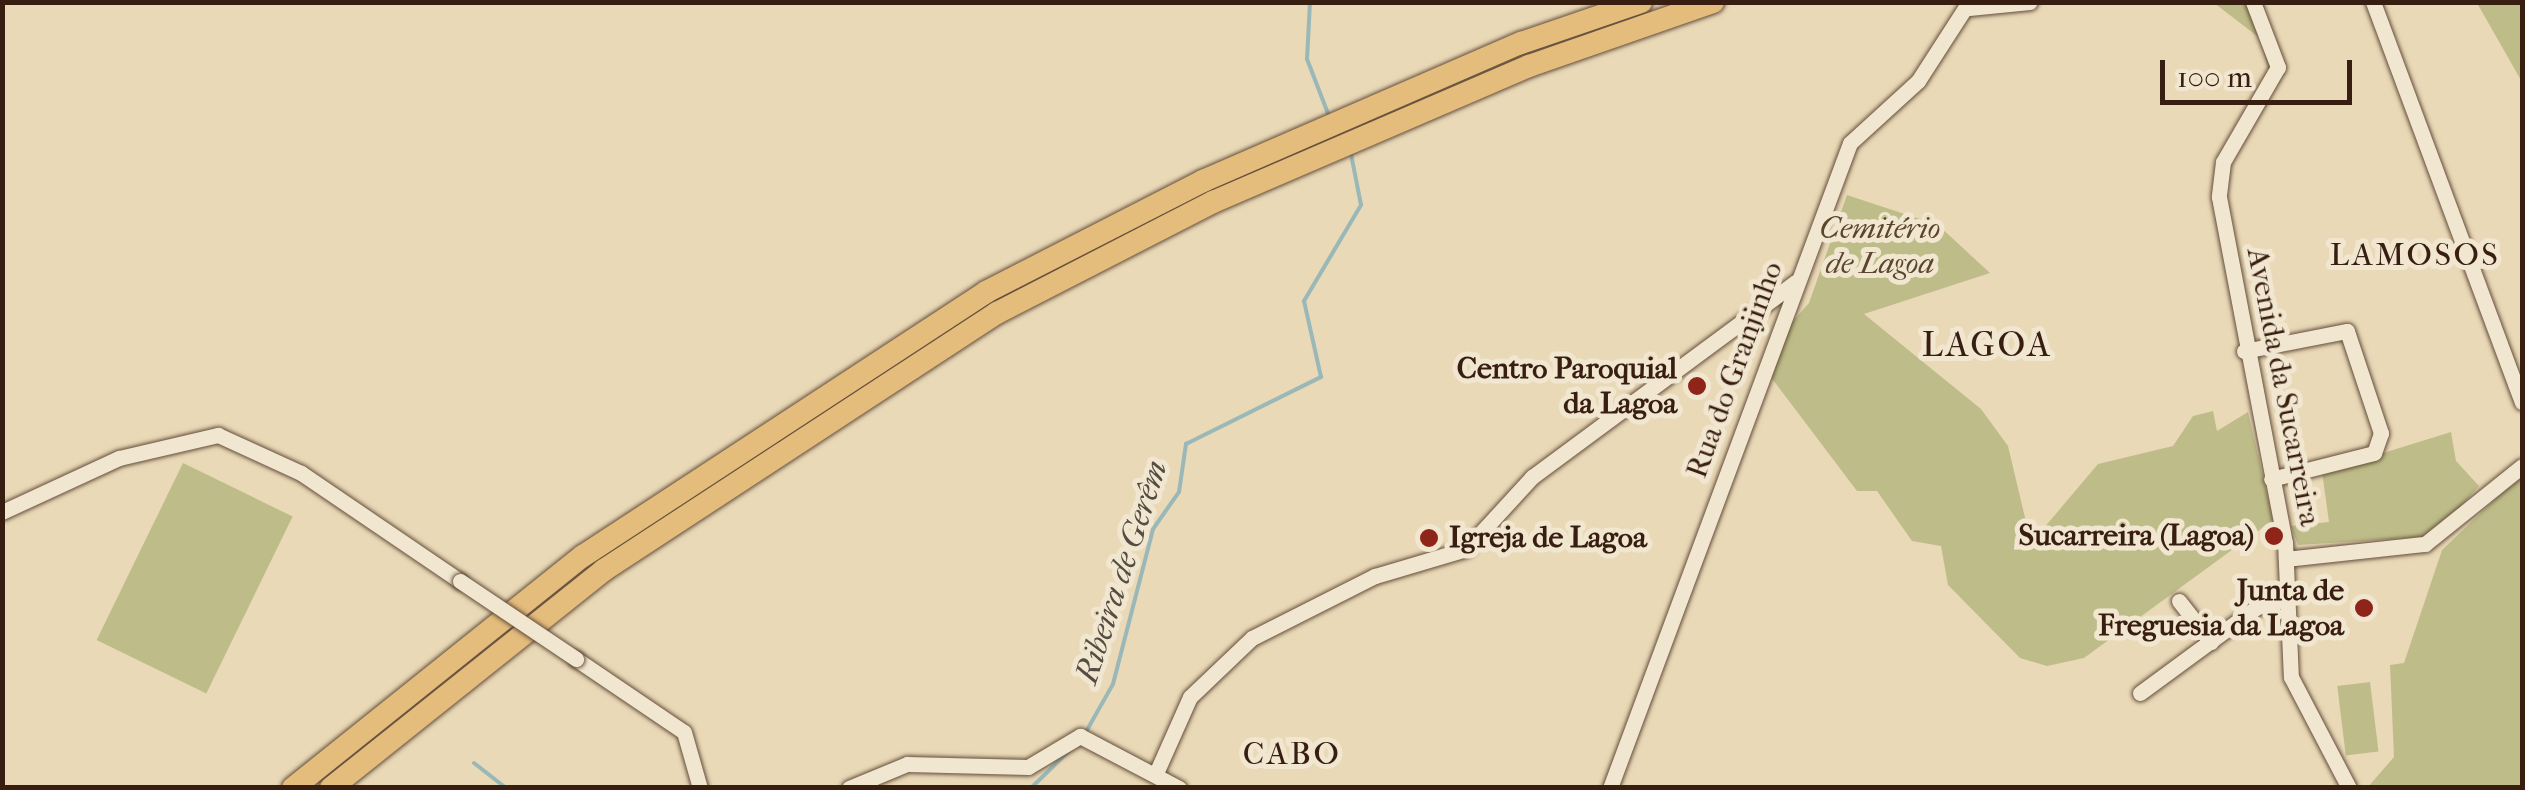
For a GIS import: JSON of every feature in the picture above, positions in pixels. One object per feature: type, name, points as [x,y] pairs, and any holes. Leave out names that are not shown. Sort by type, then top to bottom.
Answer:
[{"type":"highway","points":[[293,788],[583,556],[788,414],[986,292],[1641,2]]},
{"type":"highway","points":[[1525,54],[1713,2]]},
{"type":"highway","points":[[331,788],[604,570],[800,434],[997,313],[1208,192]]},
{"type":"street","points":[[1969,5],[2030,2]]},
{"type":"street","name":"Avenida da Sucarreira","points":[[2253,2],[2278,66],[2219,179],[2244,350],[2286,559],[2296,697],[2349,788]]},
{"type":"street","points":[[2374,2],[2521,393]]},
{"type":"street","name":"Rua do Granjinho","points":[[1610,788],[1850,142],[1918,80],[1969,5]]},
{"type":"street","points":[[1157,771],[1190,697],[1252,638],[1376,576],[1466,549],[1532,477],[1796,282]]},
{"type":"street","points":[[2244,350],[2347,331],[2380,432],[2374,454],[2271,480]]},
{"type":"street","points":[[2,512],[119,458],[218,436],[301,473],[684,732],[700,788]]},
{"type":"street","points":[[2286,559],[2425,544],[2522,466]]},
{"type":"street","points":[[2140,693],[2210,642],[2286,599]]},
{"type":"street","points":[[2179,602],[2210,642]]},
{"type":"street","points":[[849,788],[907,764],[1028,767],[1080,736],[1157,771],[1179,788]]},
{"type":"green space","points":[[2214,3],[2247,3],[2272,59],[2269,74],[2261,39]]},
{"type":"green space","points":[[2477,3],[2522,3],[2522,82]]},
{"type":"green space","name":"Cemitério de Lagoa","points":[[1847,195],[1938,225],[1990,273],[1864,314],[1981,409],[2008,446],[2028,530],[2043,529],[2098,464],[2173,446],[2193,416],[2213,411],[2217,431],[2248,412],[2273,520],[2084,658],[2047,666],[2020,658],[1948,585],[1941,546],[1912,541],[1877,491],[1857,491],[1770,376],[1786,329],[1809,303]]},
{"type":"green space","points":[[2451,432],[2456,461],[2479,486],[2444,525],[2423,537],[2298,545],[2291,526],[2329,522],[2322,472]]},
{"type":"green space","points":[[183,463],[293,516],[206,694],[97,640]]},
{"type":"green space","points":[[2522,474],[2522,787],[2367,788],[2394,757],[2390,665],[2404,663],[2442,550]]},
{"type":"green space","points":[[2370,682],[2379,751],[2346,755],[2337,686]]},
{"type":"waterway","name":"Ribeira de Gerêm","points":[[1310,2],[1307,59],[1329,116]]},
{"type":"waterway","name":"Ribeira de Gerêm","points":[[1087,730],[1113,684],[1153,529],[1179,492],[1186,444],[1321,377],[1304,301],[1361,205],[1351,154]]},
{"type":"waterway","name":"Ribeira de Gerêm","points":[[1031,788],[1070,750]]},
{"type":"waterway","points":[[474,763],[506,788]]},
{"type":"place","name":"Centro Paroquial da Lagoa","points":[[1697,386]]},
{"type":"place","name":"Sucarreira (Lagoa)","points":[[2274,536]]},
{"type":"place","name":"Igreja de Lagoa","points":[[1429,538]]},
{"type":"place","name":"Junta de Freguesia da Lagoa","points":[[2364,608]]},
{"type":"district","name":"LAMOSOS","points":[[2415,255]]},
{"type":"district","name":"LAGOA","points":[[1987,345]]},
{"type":"district","name":"CABO","points":[[1292,754]]}]
